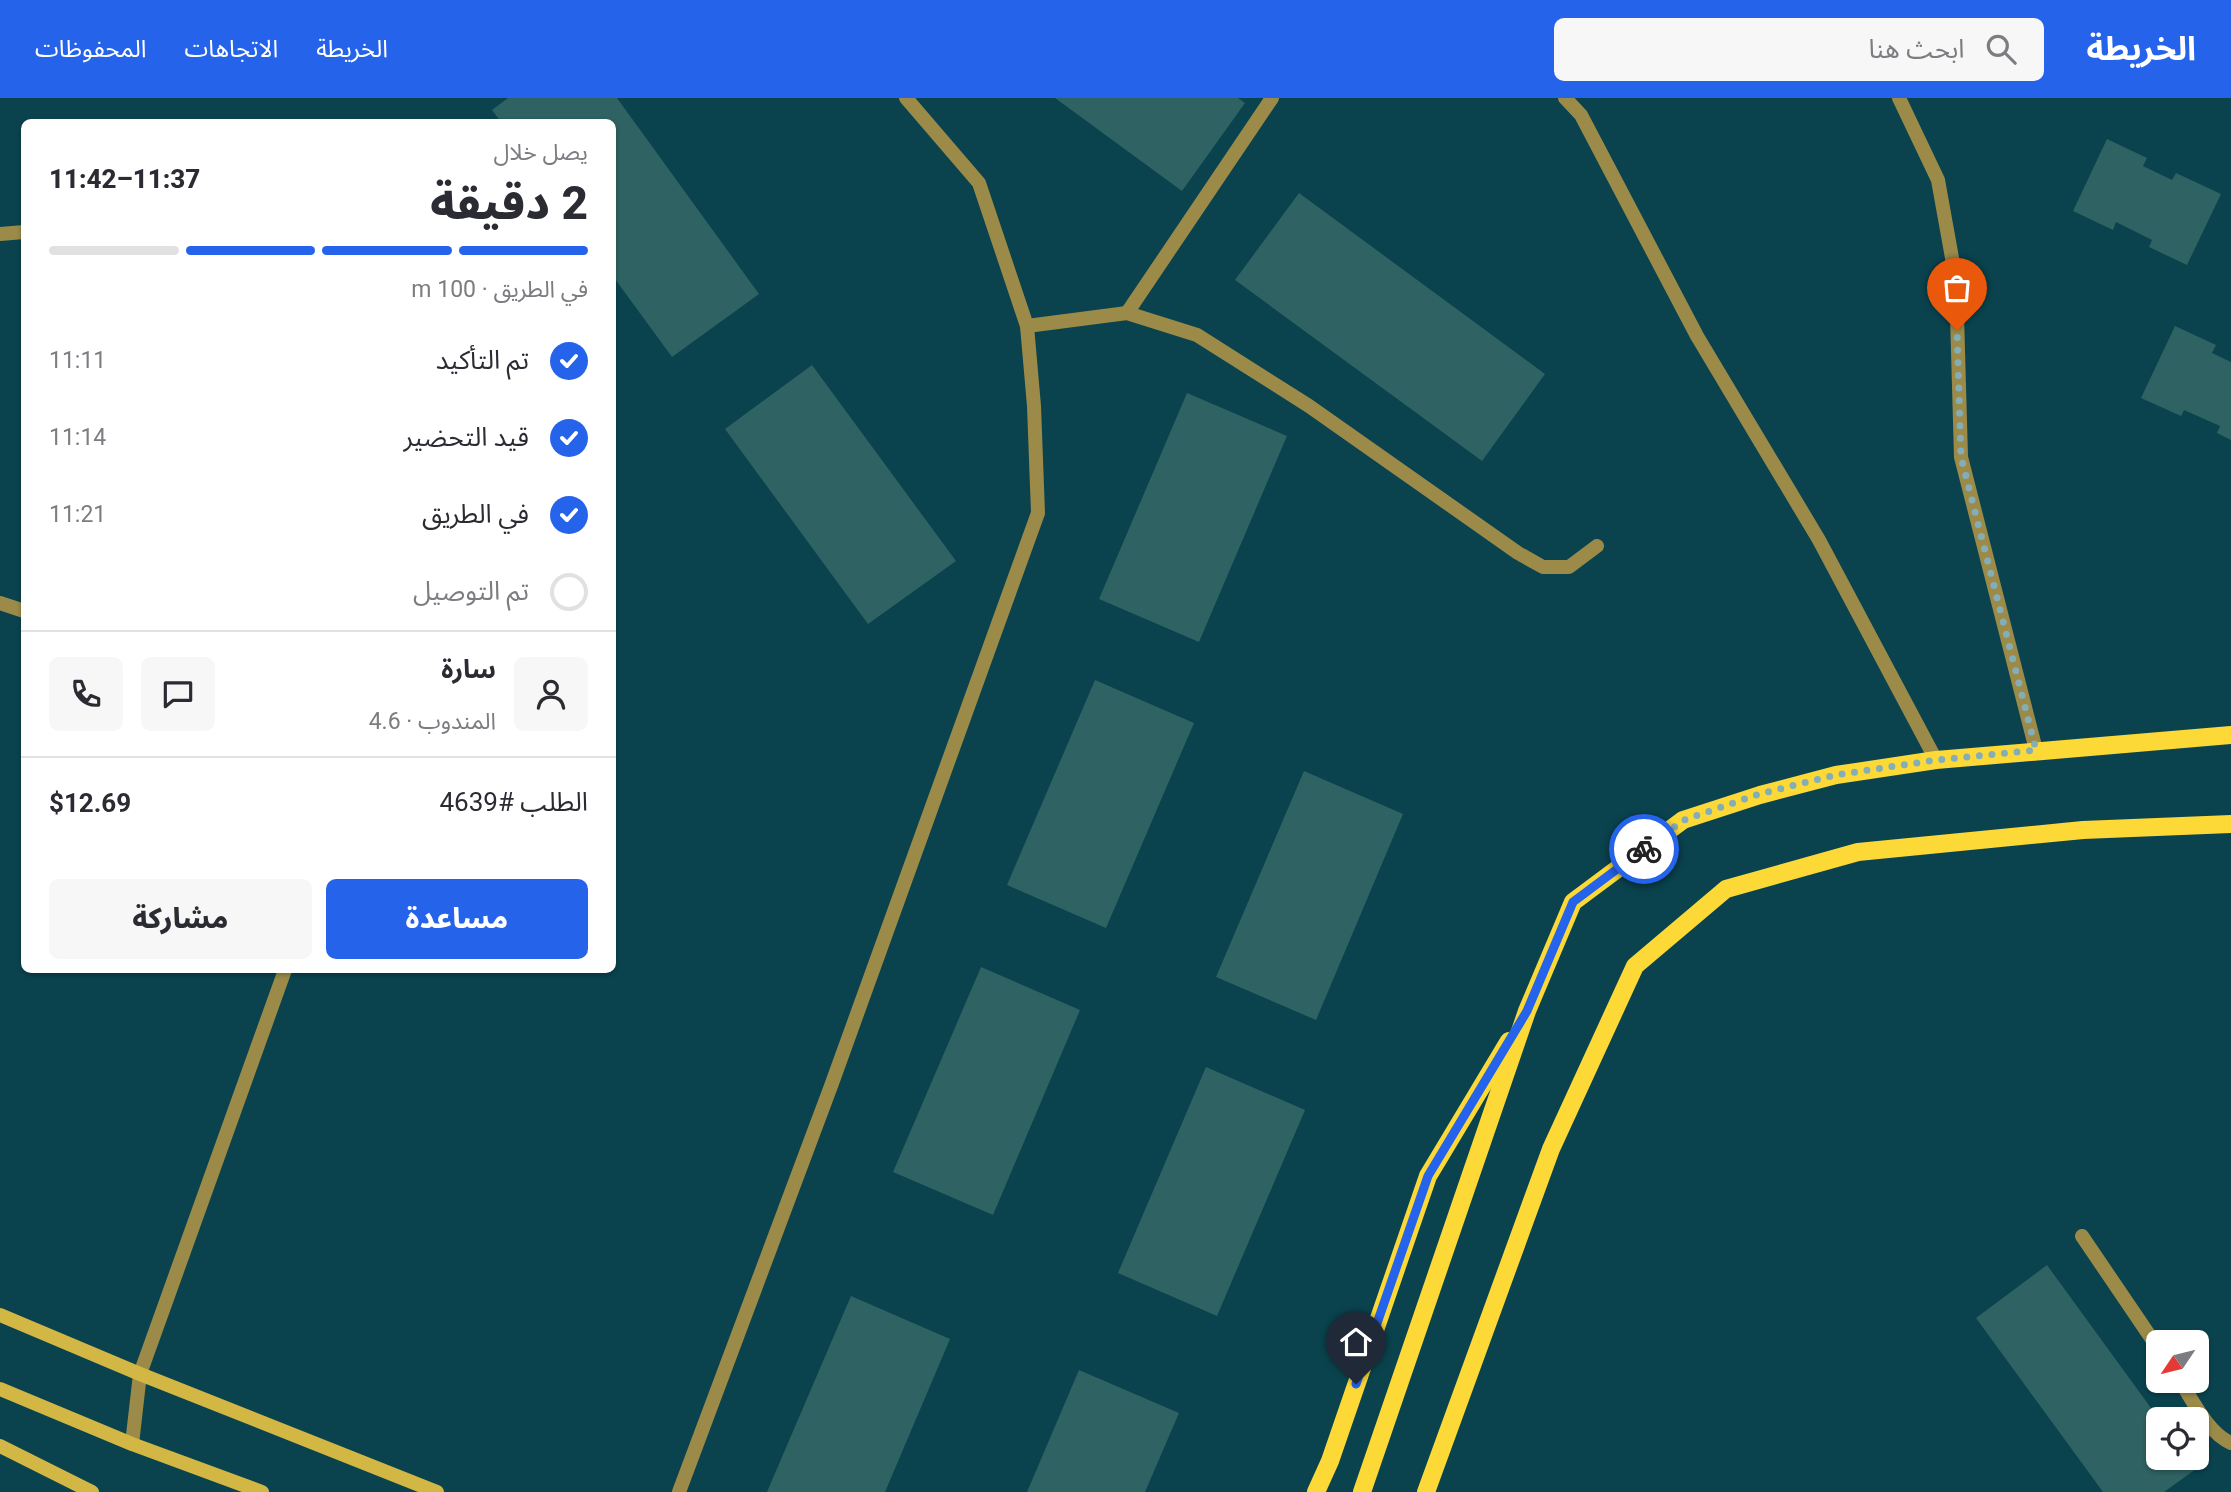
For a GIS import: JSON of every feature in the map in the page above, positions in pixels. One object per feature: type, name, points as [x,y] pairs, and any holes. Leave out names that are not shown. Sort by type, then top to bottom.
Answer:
[{"type":"main road","points":[[1362,1492],[1527,1011],[1573,902],[1684,820],[1759,794],[1836,775],[1936,760],[2231,735]]},
{"type":"main road","points":[[1426,1492],[1551,1149],[1635,966],[1726,889],[1858,852],[2083,830],[2231,824]]},
{"type":"main road","points":[[1316,1492],[1330,1461],[1428,1176],[1527,1011]]},
{"type":"street","points":[[679,1492],[831,1086],[1038,513],[1034,406],[1027,326],[979,183],[906,98]]},
{"type":"street","points":[[1127,313],[1272,98]]},
{"type":"street","points":[[1565,98],[1581,116],[1697,336],[1819,540],[1936,760]]},
{"type":"street","points":[[1899,98],[1938,180],[1956,280],[1961,457],[2036,750]]},
{"type":"street","points":[[0,234],[21,232]]},
{"type":"street","points":[[1027,326],[1127,313],[1197,335],[1309,406],[1543,568],[1569,567],[1597,546]]},
{"type":"street","points":[[0,603],[21,610]]},
{"type":"street","points":[[132,1444],[140,1374],[284,973]]},
{"type":"street","points":[[2082,1236],[2146,1330]]},
{"type":"street","points":[[0,1315],[140,1374],[437,1492]]},
{"type":"street","points":[[0,1389],[132,1444],[262,1492]]},
{"type":"street","points":[[2188,1393],[2209,1424],[2231,1443]]},
{"type":"street","points":[[0,1446],[92,1492]]},
{"type":"building","points":[[508,98],[617,98],[759,294],[672,357],[616,280],[616,119],[499,119],[492,110]]},
{"type":"building","points":[[1055,98],[1238,98],[1245,103],[1182,191]]},
{"type":"building","points":[[2107,139],[2147,158],[2143,166],[2172,180],[2176,173],[2221,194],[2187,265],[2149,247],[2152,240],[2116,222],[2113,230],[2073,211]]},
{"type":"building","points":[[1299,193],[1545,374],[1482,461],[1235,280]]},
{"type":"building","points":[[2175,326],[2216,345],[2212,353],[2231,362],[2231,440],[2217,433],[2220,426],[2184,410],[2181,416],[2141,398]]},
{"type":"building","points":[[812,365],[956,561],[868,624],[725,429]]},
{"type":"building","points":[[1187,393],[1287,436],[1199,642],[1099,599]]},
{"type":"building","points":[[1095,680],[1194,723],[1106,928],[1007,885]]},
{"type":"building","points":[[1304,771],[1403,814],[1316,1020],[1216,977]]},
{"type":"building","points":[[981,967],[1080,1010],[993,1215],[893,1172]]},
{"type":"building","points":[[1206,1067],[1305,1110],[1217,1316],[1118,1273]]},
{"type":"building","points":[[2047,1265],[2150,1407],[2146,1407],[2146,1470],[2195,1470],[2164,1492],[2103,1492],[1976,1318]]},
{"type":"building","points":[[851,1296],[950,1339],[885,1492],[767,1492]]},
{"type":"building","points":[[1079,1370],[1179,1413],[1145,1492],[1027,1492]]},
{"type":"way so far","points":[[1644,849],[1684,820],[1759,794],[1836,775],[1936,760],[2036,750],[1961,457],[1957,330]]},
{"type":"route","points":[[1356,1384],[1428,1176],[1527,1011],[1573,902],[1644,849]]}]
